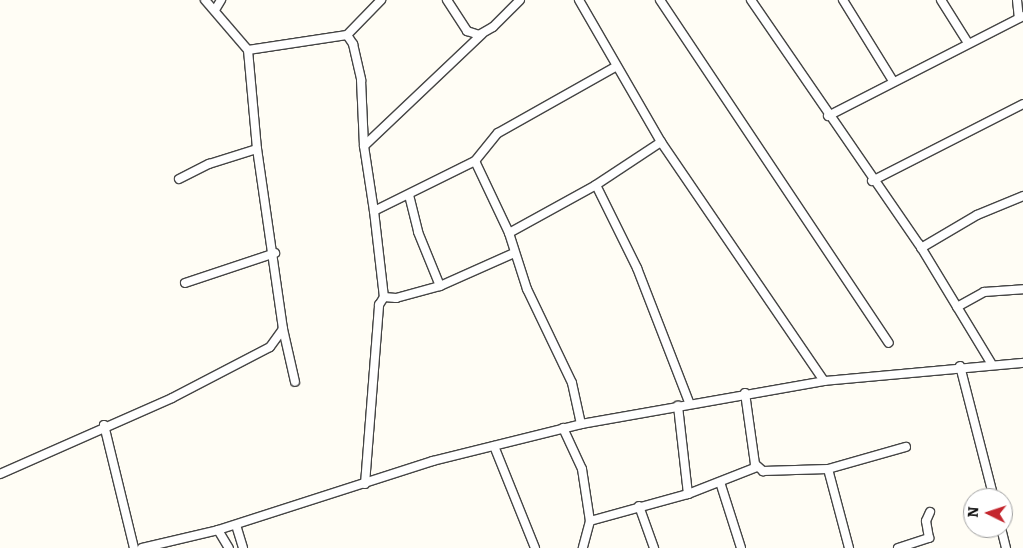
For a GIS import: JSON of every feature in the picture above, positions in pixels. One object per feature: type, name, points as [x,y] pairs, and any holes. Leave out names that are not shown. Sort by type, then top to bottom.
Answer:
[{"type":"street","points":[[205,0],[248,50],[257,149],[275,254],[283,329],[295,382]]},
{"type":"street","points":[[214,10],[220,0]]},
{"type":"street","points":[[248,50],[347,34],[381,0]]},
{"type":"street","points":[[447,0],[467,31],[482,34]]},
{"type":"street","points":[[364,146],[520,0]]},
{"type":"street","points":[[579,0],[615,67],[661,142],[824,381]]},
{"type":"street","points":[[660,0],[889,343]]},
{"type":"street","points":[[751,0],[872,181],[921,248],[991,363]]},
{"type":"street","points":[[843,0],[893,81]]},
{"type":"street","points":[[941,0],[968,43]]},
{"type":"street","points":[[828,116],[1021,17],[1017,0]]},
{"type":"street","points":[[347,34],[354,44],[361,80],[364,146],[384,297],[379,305],[365,484]]},
{"type":"street","points":[[374,211],[475,161],[498,132],[615,67]]},
{"type":"street","points":[[872,181],[1023,104]]},
{"type":"street","points":[[509,234],[596,185],[661,142]]},
{"type":"street","points":[[179,179],[209,164],[257,149]]},
{"type":"street","points":[[475,161],[509,234],[512,254],[572,383],[582,424]]},
{"type":"street","points":[[596,185],[637,268],[689,402]]},
{"type":"street","points":[[409,195],[418,232],[440,286]]},
{"type":"street","points":[[921,248],[977,215],[1023,196]]},
{"type":"street","points":[[185,283],[275,254]]},
{"type":"street","points":[[384,297],[396,298],[440,286],[512,254]]},
{"type":"street","points":[[957,307],[984,292],[1023,290]]},
{"type":"street","points":[[0,474],[104,425],[172,398],[270,347],[283,329]]},
{"type":"street","points":[[142,548],[218,530],[494,446],[582,424],[678,406],[689,402],[824,381],[991,363],[1023,363]]},
{"type":"street","points":[[960,366],[991,488]]},
{"type":"street","points":[[745,393],[756,467]]},
{"type":"street","points":[[678,406],[688,494]]},
{"type":"street","points":[[104,425],[134,548]]},
{"type":"street","points":[[563,428],[582,469],[590,521],[582,548]]},
{"type":"street","points":[[494,446],[535,548]]},
{"type":"street","points":[[590,521],[688,494],[756,467],[774,473],[828,469],[906,447]]},
{"type":"street","points":[[828,469],[849,548]]},
{"type":"street","points":[[720,482],[741,548]]},
{"type":"street","points":[[639,506],[654,548]]},
{"type":"street","points":[[898,548],[924,544],[929,538],[926,521],[930,512]]},
{"type":"street","points":[[236,524],[243,548]]},
{"type":"street","points":[[218,530],[229,548]]}]
